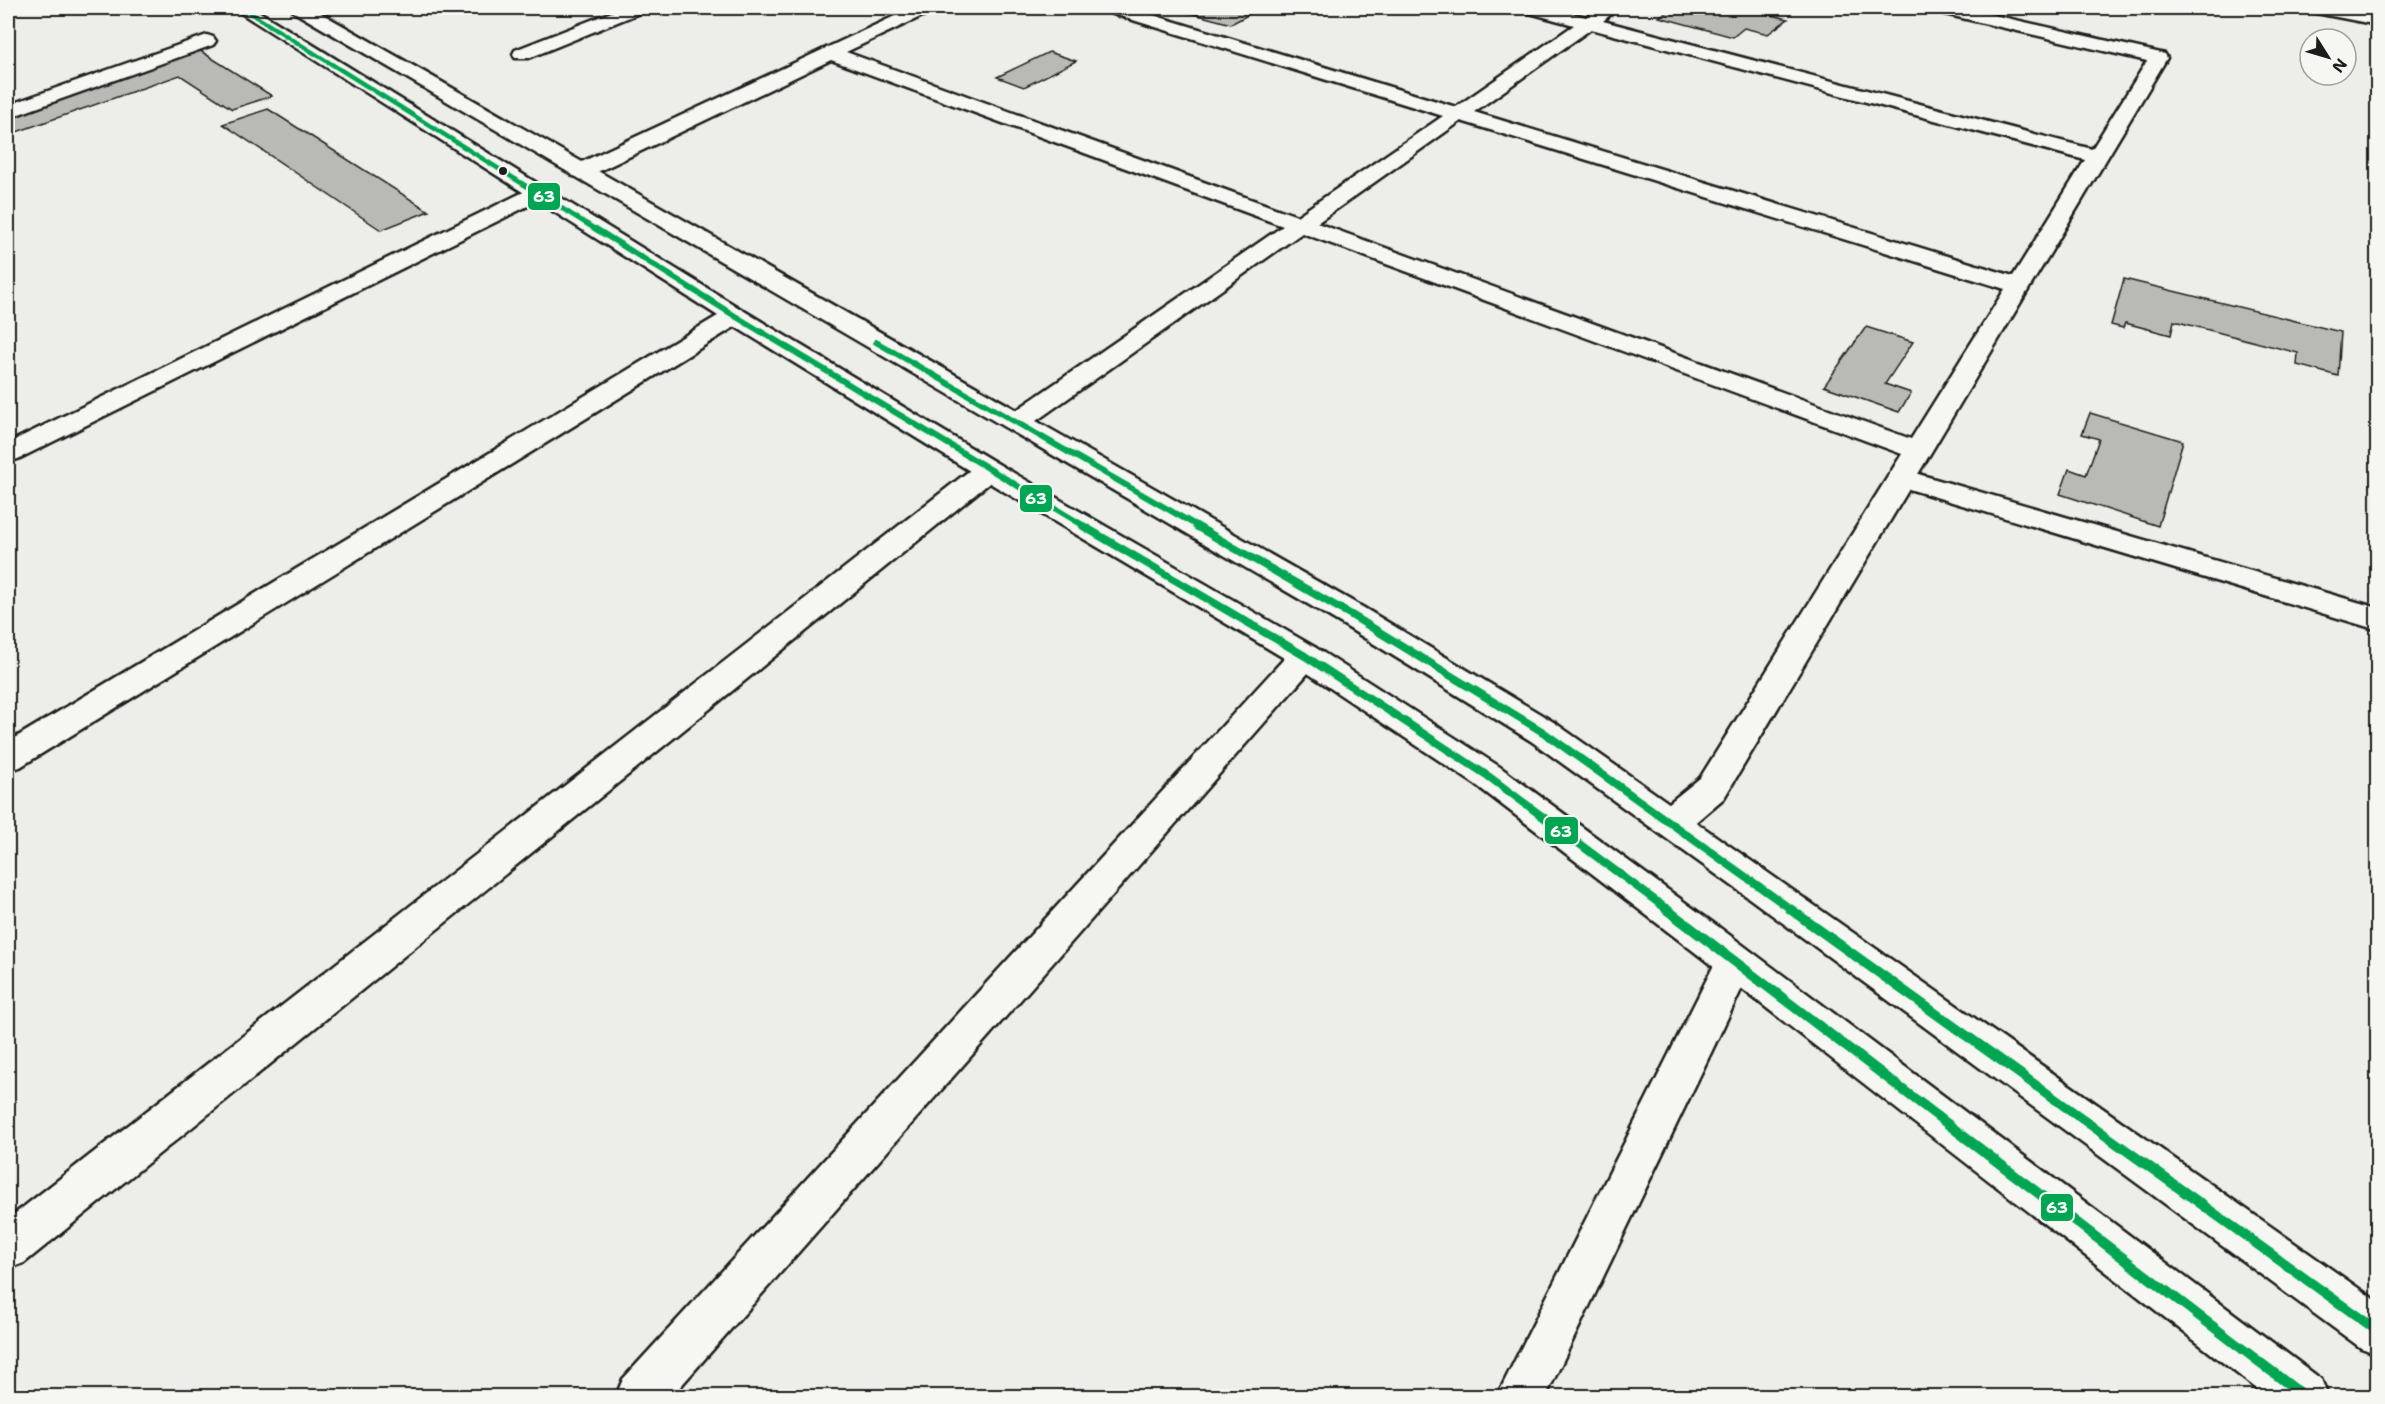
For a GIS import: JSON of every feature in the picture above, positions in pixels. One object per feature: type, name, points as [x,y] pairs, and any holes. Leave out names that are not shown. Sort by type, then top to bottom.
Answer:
[{"type":"street","points":[[242,8],[735,316],[988,470],[1305,656],[1488,776],[2304,1396]]},
{"type":"street","points":[[300,8],[1353,616],[1543,732],[2378,1331]]},
{"type":"street","points":[[522,54],[636,8]]},
{"type":"street","points":[[581,171],[925,8]]},
{"type":"street","points":[[1113,8],[2019,286]]},
{"type":"street","points":[[1532,8],[2097,157]]},
{"type":"street","points":[[1017,423],[1610,8]]},
{"type":"street","points":[[1671,822],[1712,788],[2158,58],[1942,8]]},
{"type":"street","points":[[2316,8],[2378,20]]},
{"type":"street","points":[[8,112],[207,40]]},
{"type":"street","points":[[830,53],[1300,225],[1910,464],[2378,619]]},
{"type":"street","points":[[8,453],[538,192]]},
{"type":"street","points":[[8,758],[735,316]]},
{"type":"street","points":[[8,1247],[988,470]]},
{"type":"street","points":[[640,1396],[1305,656]]},
{"type":"street","points":[[1521,1396],[1735,963]]},
{"type":"building","points":[[1189,8],[1261,8],[1231,24],[1183,11]]},
{"type":"building","points":[[1672,8],[1742,8],[1788,19],[1768,34],[1744,28],[1733,37],[1659,17]]},
{"type":"building","points":[[199,50],[272,96],[232,109],[180,75],[8,135],[8,118]]},
{"type":"building","points":[[1049,52],[1076,61],[1024,87],[997,77]]},
{"type":"building","points":[[268,109],[429,211],[381,230],[223,124]]},
{"type":"building","points":[[2124,279],[2341,332],[2338,376],[2297,365],[2298,353],[2174,321],[2171,335],[2125,323],[2123,328],[2111,325]]},
{"type":"building","points":[[1866,327],[1913,342],[1885,384],[1911,393],[1899,412],[1824,386]]},
{"type":"building","points":[[2090,413],[2183,441],[2158,526],[2060,494],[2069,469],[2086,475],[2099,439],[2082,434]]},
{"type":"transit line","name":"63","points":[[242,8],[735,316],[988,470],[1305,656],[1488,776],[1706,939],[2304,1396]]},
{"type":"transit line","name":"63","points":[[876,342],[1353,616],[1543,732],[2378,1331]]}]
